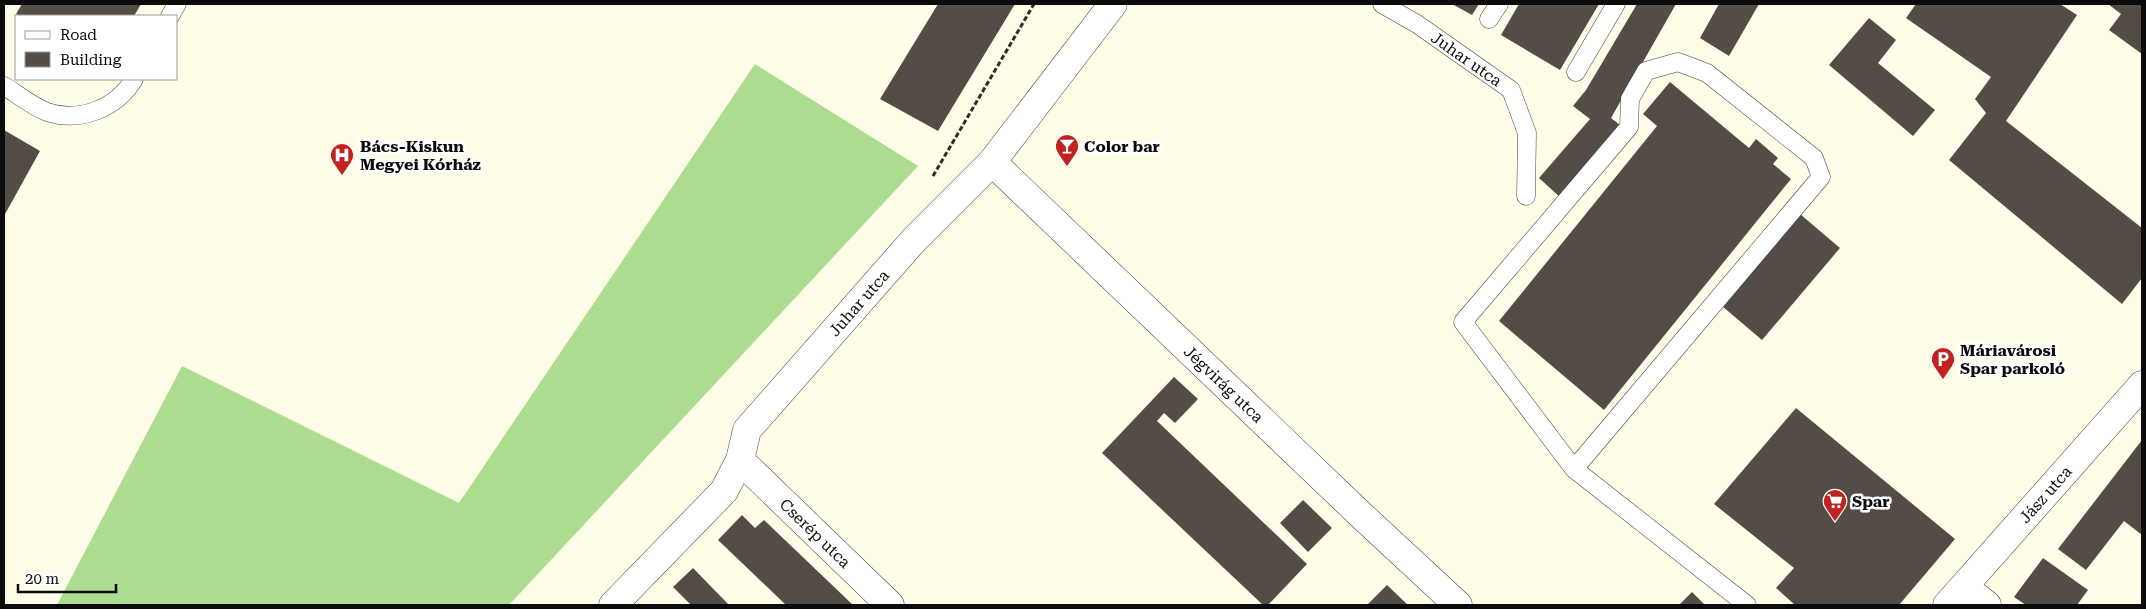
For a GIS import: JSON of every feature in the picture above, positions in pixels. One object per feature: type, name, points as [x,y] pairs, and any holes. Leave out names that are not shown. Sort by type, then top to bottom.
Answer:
[{"type":"street","name":"Juhar utca","points":[[613,605],[724,491],[740,460],[747,430],[914,241],[992,162],[1113,4]]},
{"type":"street","name":"Jégvirág utca","points":[[992,162],[1361,515],[1458,605]]},
{"type":"street","name":"Jász utca","points":[[1955,596],[2142,385]]},
{"type":"street","name":"Cserép utca","points":[[740,460],[890,605]]},
{"type":"street","points":[[1955,596],[1987,605]]},
{"type":"lane","points":[[171,15],[177,4]]},
{"type":"lane","name":"Juhar utca","points":[[1382,4],[1418,24],[1511,90],[1527,134],[1526,196]]},
{"type":"lane","points":[[1490,19],[1498,4]]},
{"type":"lane","points":[[1576,72],[1616,4]]},
{"type":"lane","points":[[1574,469],[1821,177],[1814,158],[1707,72],[1678,62],[1646,71],[1630,99],[1629,128],[1463,322],[1574,469],[1747,605]]},
{"type":"lane","points":[[4,86],[45,111],[62,116],[84,115],[106,107],[126,92],[133,80]]},
{"type":"path","points":[[932,178],[1034,4]]},
{"type":"green space","points":[[755,64],[918,166],[509,605],[57,605],[182,366],[459,503]]},
{"type":"building","points":[[22,4],[141,4],[135,15],[16,14]]},
{"type":"building","points":[[938,4],[1015,4],[938,131],[880,99]]},
{"type":"building","points":[[1452,4],[1479,4],[1472,15]]},
{"type":"building","points":[[1519,4],[1599,4],[1560,70],[1501,35]]},
{"type":"building","points":[[1637,4],[1676,4],[1611,118],[1620,125],[1561,198],[1539,178],[1590,119],[1573,106],[1586,90]]},
{"type":"building","points":[[1719,4],[1759,4],[1729,56],[1700,38]]},
{"type":"building","points":[[1916,4],[2060,4],[2077,15],[2006,121],[2142,228],[2142,278],[2122,304],[1949,160],[1986,113],[1975,99],[1991,77],[1906,18]]},
{"type":"building","points":[[2108,4],[2142,4],[2142,54],[2109,30],[2121,14]]},
{"type":"building","points":[[1869,18],[1896,40],[1878,63],[1935,110],[1913,136],[1829,65]]},
{"type":"building","points":[[1670,82],[1749,148],[1756,139],[1778,158],[1773,164],[1791,179],[1604,410],[1499,321],[1657,126],[1643,114]]},
{"type":"building","points":[[4,130],[40,151],[4,216]]},
{"type":"building","points":[[1800,214],[1840,248],[1762,340],[1722,306]]},
{"type":"building","points":[[1174,377],[1198,399],[1175,423],[1164,413],[1157,421],[1307,564],[1268,605],[1263,605],[1102,453]]},
{"type":"building","name":"Spar","points":[[1796,408],[1955,539],[1899,605],[1795,605],[1776,588],[1794,568],[1714,504]]},
{"type":"building","points":[[2142,440],[2142,535],[2124,521],[2086,570],[2058,549]]},
{"type":"building","points":[[1303,500],[1332,528],[1308,552],[1280,523]]},
{"type":"building","points":[[742,515],[755,528],[764,520],[853,605],[786,605],[718,540]]},
{"type":"building","points":[[2043,558],[2088,590],[2077,605],[2026,605],[2014,597]]},
{"type":"building","points":[[693,568],[729,605],[691,605],[673,587]]},
{"type":"building","points":[[1387,585],[1408,605],[1367,605]]},
{"type":"building","points":[[1692,592],[1705,605],[1679,605]]},
{"type":"place","name":"Color bar","points":[[1067,167]]},
{"type":"place","name":"Bács-Kiskun Megyei Kórház","points":[[342,176]]},
{"type":"place","name":"Máriavárosi Spar parkoló","points":[[1943,380]]},
{"type":"place","name":"Spar","points":[[1835,522]]}]
